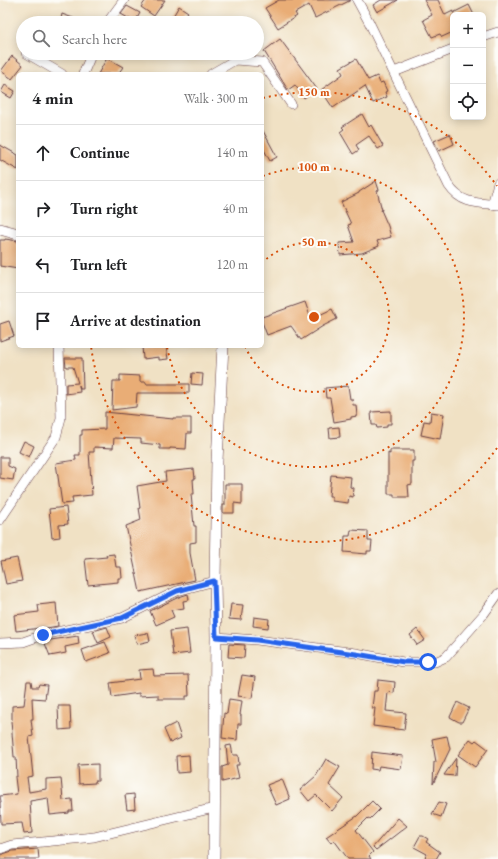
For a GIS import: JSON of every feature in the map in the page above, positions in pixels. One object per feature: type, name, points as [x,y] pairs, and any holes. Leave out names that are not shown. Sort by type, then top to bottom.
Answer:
[{"type":"street","points":[[112,16],[124,0]]},
{"type":"street","points":[[357,0],[454,194],[464,200],[495,205],[498,183]]},
{"type":"street","points":[[486,36],[498,32]]},
{"type":"street","points":[[394,72],[450,50]]},
{"type":"street","points":[[39,60],[59,72]]},
{"type":"street","points":[[84,72],[89,60]]},
{"type":"street","points":[[215,72],[235,60],[262,62],[290,104]]},
{"type":"street","points":[[0,229],[16,233]]},
{"type":"street","points":[[0,520],[56,437],[61,418],[59,348]]},
{"type":"street","points":[[214,859],[216,637],[214,581],[217,461],[223,348]]},
{"type":"street","points":[[0,643],[23,642],[43,635],[122,618],[177,591],[214,581]]},
{"type":"street","points":[[216,637],[265,641],[404,662],[435,662],[446,657],[483,615],[498,594]]},
{"type":"street","points":[[0,849],[12,845],[94,837],[214,808]]},
{"type":"building","points":[[146,0],[165,0],[154,16],[141,7]]},
{"type":"building","points":[[279,0],[351,0],[315,18],[309,5],[295,13],[297,16],[278,28],[265,8]]},
{"type":"building","points":[[381,0],[398,0],[377,12],[373,5]]},
{"type":"building","points":[[424,0],[438,0],[445,15],[450,12],[450,33],[442,37],[440,34],[432,37],[423,20],[432,15]]},
{"type":"building","points":[[469,5],[472,12],[455,12]]},
{"type":"building","points":[[127,6],[140,13],[138,16],[124,16],[121,14]]},
{"type":"building","points":[[179,6],[188,12],[185,16],[173,16]]},
{"type":"building","points":[[280,39],[317,89],[304,98],[295,85],[288,90],[264,51]]},
{"type":"building","points":[[12,56],[23,65],[12,79],[1,71]]},
{"type":"building","points":[[356,59],[368,80],[377,76],[380,83],[383,82],[387,91],[385,92],[387,97],[373,103],[365,86],[333,108],[321,90],[343,74],[340,68]]},
{"type":"building","points":[[106,60],[111,60],[123,67],[119,72],[99,72]]},
{"type":"building","points":[[5,85],[15,91],[11,98],[1,92]]},
{"type":"building","points":[[362,114],[369,127],[371,125],[383,146],[378,149],[369,136],[356,145],[359,150],[353,154],[340,132],[344,129],[342,127]]},
{"type":"building","points":[[264,133],[277,157],[270,161],[264,150]]},
{"type":"building","points":[[450,134],[454,144],[439,151],[434,141]]},
{"type":"building","points":[[0,145],[16,154],[16,169],[0,160]]},
{"type":"building","points":[[376,181],[379,190],[377,191],[381,210],[391,237],[377,241],[379,246],[362,253],[340,255],[339,243],[354,242],[348,225],[351,224],[341,202],[359,193]]},
{"type":"building","points":[[0,240],[16,241],[16,269],[0,266]]},
{"type":"building","points":[[305,302],[311,319],[332,309],[337,319],[301,340],[291,326],[267,335],[264,327],[264,316]]},
{"type":"building","points":[[9,321],[14,336],[0,341],[0,324]]},
{"type":"building","points":[[142,348],[166,348],[168,359],[159,360],[159,357],[143,359]]},
{"type":"building","points":[[65,358],[82,358],[83,389],[80,389],[79,385],[80,392],[66,394],[66,384],[78,383],[73,367],[66,367]]},
{"type":"building","points":[[192,373],[203,374],[202,385],[191,384]]},
{"type":"building","points":[[120,375],[140,376],[140,382],[146,382],[146,384],[189,384],[189,393],[137,393],[136,407],[112,410],[113,381],[120,381]]},
{"type":"building","points":[[348,386],[350,399],[352,399],[353,405],[356,405],[357,416],[351,417],[351,419],[334,422],[330,398],[326,398],[325,388]]},
{"type":"building","points":[[391,411],[391,424],[387,424],[387,427],[377,428],[376,425],[372,425],[371,412]]},
{"type":"building","points":[[105,412],[173,419],[191,418],[191,433],[187,433],[186,449],[160,449],[160,445],[141,443],[141,439],[114,438],[113,448],[94,447],[94,452],[89,452],[92,495],[72,497],[73,503],[62,504],[56,463],[76,460],[75,455],[80,455],[80,435],[82,435],[82,430],[105,429]]},
{"type":"building","points":[[431,412],[444,414],[440,439],[421,435],[424,421],[430,422]]},
{"type":"building","points":[[339,427],[340,437],[330,438],[329,428]]},
{"type":"building","points":[[24,441],[34,446],[29,457],[19,452]]},
{"type":"building","points":[[390,450],[414,450],[414,461],[412,461],[412,484],[408,485],[409,497],[394,497],[394,494],[388,494],[388,453],[390,454]]},
{"type":"building","points":[[0,457],[8,457],[8,466],[15,469],[13,480],[0,478]]},
{"type":"building","points":[[194,469],[194,494],[191,494],[194,526],[196,526],[196,542],[190,543],[190,553],[195,580],[140,592],[126,526],[141,520],[137,486],[166,481],[165,472]]},
{"type":"building","points":[[331,475],[351,477],[350,487],[354,488],[353,497],[349,496],[348,503],[332,501],[332,496],[329,496]]},
{"type":"building","points":[[225,484],[242,484],[242,504],[234,503],[234,513],[223,513],[223,505],[225,505]]},
{"type":"building","points":[[66,507],[68,524],[59,525],[60,537],[52,538],[49,509]]},
{"type":"building","points":[[351,530],[368,531],[368,541],[372,541],[371,551],[367,551],[367,554],[344,552],[345,536],[350,536]]},
{"type":"building","points":[[114,554],[116,567],[121,567],[122,578],[118,578],[118,582],[88,585],[85,559],[107,557],[106,555]]},
{"type":"building","points":[[17,558],[22,581],[6,584],[1,561]]},
{"type":"building","points":[[188,594],[189,600],[183,601],[184,608],[171,610],[174,617],[156,625],[150,611]]},
{"type":"building","points":[[56,603],[58,626],[16,631],[14,615],[39,612],[38,605]]},
{"type":"building","points":[[231,604],[243,605],[241,620],[229,619]]},
{"type":"building","points":[[254,617],[269,619],[268,628],[253,626]]},
{"type":"building","points":[[107,627],[111,637],[98,643],[93,631]]},
{"type":"building","points":[[187,629],[190,653],[173,655],[170,631]]},
{"type":"building","points":[[417,629],[425,640],[417,645],[410,635]]},
{"type":"building","points":[[148,633],[150,641],[137,644],[134,635]]},
{"type":"building","points":[[78,636],[79,644],[65,647],[66,653],[50,656],[44,641]]},
{"type":"building","points":[[105,642],[110,653],[86,662],[82,650]]},
{"type":"building","points":[[229,644],[245,645],[244,658],[228,657]]},
{"type":"building","points":[[153,669],[154,676],[188,675],[189,696],[186,696],[186,699],[158,699],[158,695],[139,696],[139,693],[112,697],[110,683],[140,679],[139,670]]},
{"type":"building","points":[[242,675],[255,677],[252,698],[238,696]]},
{"type":"building","points":[[378,680],[395,682],[394,693],[388,692],[386,711],[406,713],[404,730],[373,726],[375,708],[372,708],[374,691],[377,691]]},
{"type":"building","points":[[27,681],[31,681],[32,687],[38,687],[39,684],[47,685],[45,699],[32,698],[33,719],[31,719],[33,736],[29,737],[33,776],[27,777],[29,792],[46,789],[46,779],[61,778],[63,800],[72,799],[73,811],[69,811],[69,813],[50,815],[48,798],[30,801],[32,833],[24,834],[22,823],[1,824],[0,796],[17,794],[15,777],[17,777],[16,757],[14,757],[11,721],[12,706],[24,705]]},
{"type":"building","points":[[229,699],[242,701],[240,715],[241,724],[238,724],[237,740],[222,738],[224,713],[227,714]]},
{"type":"building","points":[[457,702],[469,708],[462,722],[450,717]]},
{"type":"building","points":[[58,706],[70,706],[71,729],[59,730]]},
{"type":"building","points":[[176,723],[181,738],[170,743],[164,729]]},
{"type":"building","points":[[447,736],[450,749],[433,784],[434,762],[436,762],[432,739]]},
{"type":"building","points":[[470,739],[474,742],[476,740],[488,749],[475,767],[458,755]]},
{"type":"building","points":[[231,745],[233,755],[238,755],[239,765],[236,765],[239,778],[222,782],[222,767],[228,765],[226,746]]},
{"type":"building","points":[[372,752],[403,756],[401,769],[379,766],[378,770],[371,769]]},
{"type":"building","points":[[189,755],[190,772],[177,773],[176,756]]},
{"type":"building","points":[[456,758],[455,776],[444,775]]},
{"type":"building","points":[[326,759],[340,767],[329,785],[343,798],[332,811],[316,795],[309,801],[300,790],[316,776]]},
{"type":"building","points":[[98,764],[98,781],[95,781],[95,783],[79,784],[78,765]]},
{"type":"building","points":[[282,779],[290,799],[276,805],[267,785]]},
{"type":"building","points":[[134,794],[135,809],[127,810],[125,795]]},
{"type":"building","points":[[372,801],[380,809],[356,830],[373,852],[369,856],[371,859],[348,859],[334,840],[331,843],[326,837],[357,816]]},
{"type":"building","points":[[439,802],[446,804],[441,817],[432,814]]},
{"type":"building","points":[[398,818],[407,826],[376,850],[373,847]]},
{"type":"building","points":[[420,836],[428,839],[426,842],[440,852],[436,859],[424,859],[427,854],[414,847]]},
{"type":"building","points":[[38,849],[39,859],[0,859],[0,855],[12,851]]},
{"type":"route","points":[[43,635],[122,618],[177,591],[214,581],[216,637],[257,640],[404,662],[428,662]]}]
